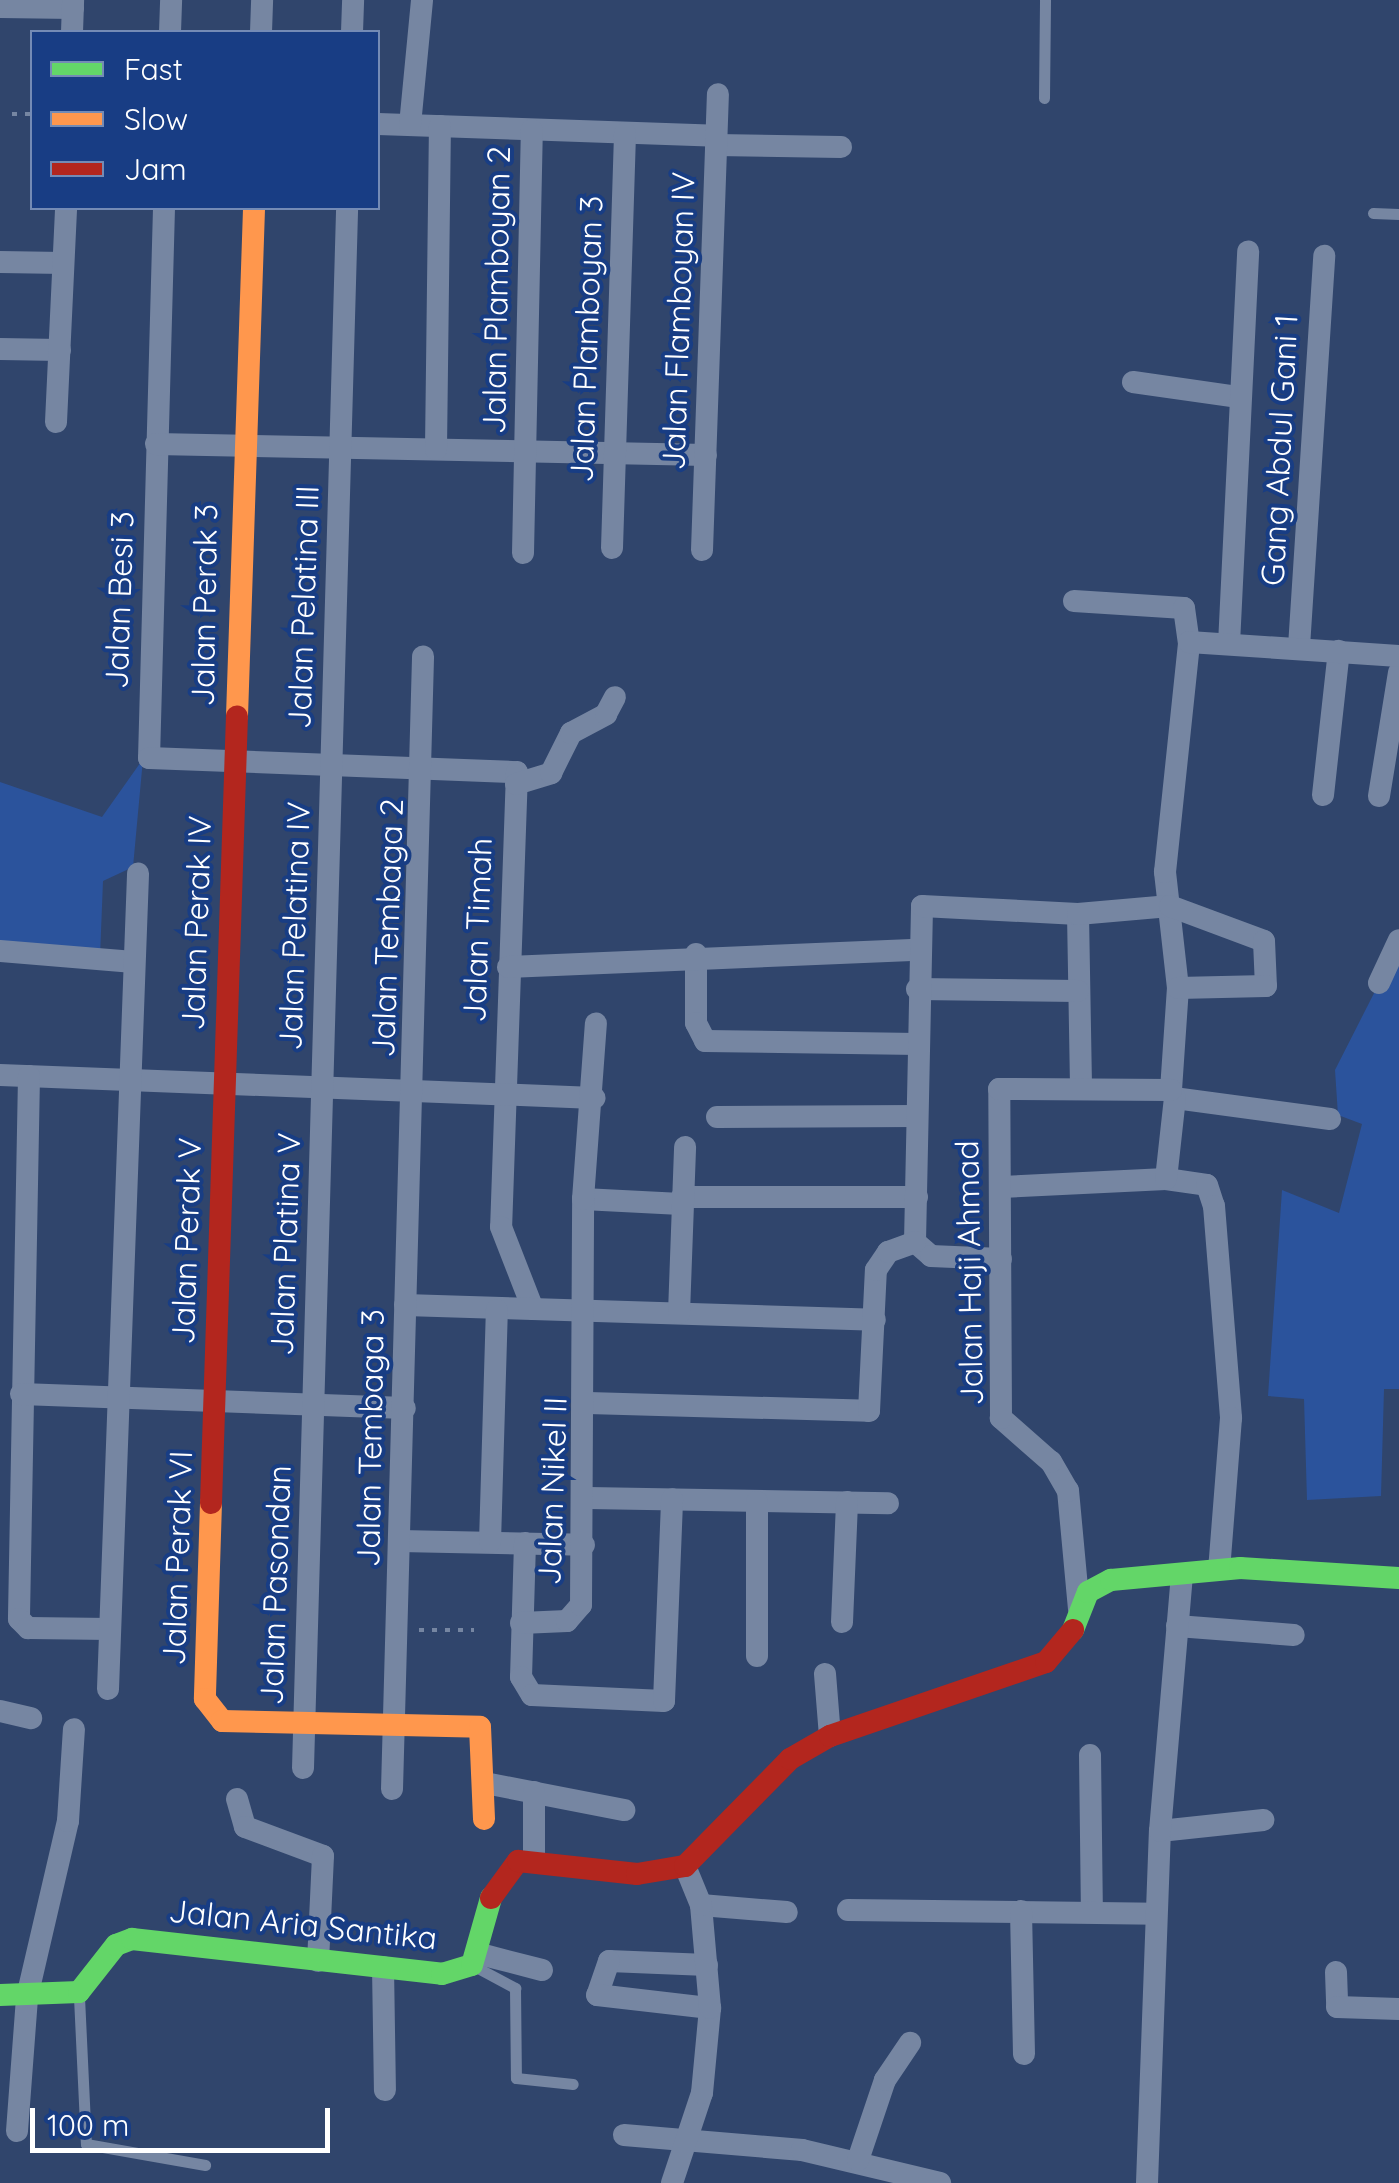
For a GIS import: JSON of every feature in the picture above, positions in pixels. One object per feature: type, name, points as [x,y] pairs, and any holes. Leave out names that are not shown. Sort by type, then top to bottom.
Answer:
[{"type":"street","points":[[170,30],[171,0]]},
{"type":"street","points":[[261,30],[262,0]]},
{"type":"street","points":[[352,30],[353,0]]},
{"type":"street","points":[[410,125],[422,0]]},
{"type":"street","points":[[0,6],[73,4],[72,30]]},
{"type":"street","name":"Jalan Flamboyan IV","points":[[702,550],[718,94]]},
{"type":"street","points":[[380,124],[625,132],[840,147]]},
{"type":"street","points":[[436,449],[440,126]]},
{"type":"street","name":"Jalan Plamboyan 2","points":[[523,553],[532,130]]},
{"type":"street","name":"Jalan Plamboyan 3","points":[[612,548],[625,132]]},
{"type":"street","points":[[56,422],[66,210]]},
{"type":"street","name":"Jalan Besi 3","points":[[164,210],[149,758],[233,766]]},
{"type":"street","name":"Jalan Perak 3","points":[[233,766],[240,446],[254,210]]},
{"type":"street","name":"Jalan Pelatina III","points":[[331,768],[347,210]]},
{"type":"street","points":[[1229,644],[1248,252]]},
{"type":"street","name":"Gang Abdul Gani 1","points":[[1299,646],[1324,256]]},
{"type":"street","points":[[0,262],[63,263]]},
{"type":"street","points":[[0,348],[60,350]]},
{"type":"street","points":[[1133,382],[1239,397]]},
{"type":"street","points":[[156,444],[706,455]]},
{"type":"street","points":[[1074,601],[1184,608],[1189,642],[1170,906],[1178,988],[1166,1179]]},
{"type":"street","points":[[1189,642],[1299,646],[1399,656]]},
{"type":"street","points":[[1322,795],[1339,651]]},
{"type":"street","name":"Jalan Tembaga 2","points":[[415,1089],[425,770],[423,656]]},
{"type":"street","points":[[1379,796],[1399,674]]},
{"type":"street","points":[[233,766],[425,770],[516,778],[552,773],[572,733],[606,714],[615,697]]},
{"type":"street","name":"Jalan Perak IV","points":[[224,1082],[233,766]]},
{"type":"street","name":"Jalan Pelatina IV","points":[[322,1086],[331,768]]},
{"type":"street","name":"Jalan Timah","points":[[516,778],[503,1092],[502,1227],[534,1308]]},
{"type":"street","points":[[108,1690],[138,874]]},
{"type":"street","points":[[914,1242],[918,912],[928,902],[1078,914],[1170,906],[1256,934],[1270,958],[1260,988],[1178,988]]},
{"type":"street","points":[[1078,914],[1082,1088],[1173,1094],[1330,1119]]},
{"type":"street","points":[[1379,983],[1399,940]]},
{"type":"street","points":[[508,967],[696,954],[918,950]]},
{"type":"street","points":[[0,951],[134,962]]},
{"type":"street","points":[[696,954],[696,1023],[705,1041],[918,1044]]},
{"type":"street","points":[[917,989],[1078,991]]},
{"type":"street","name":"Jalan Nikel II","points":[[521,1623],[577,1614],[588,1498],[583,1210],[595,1098],[596,1023]]},
{"type":"street","points":[[0,1075],[595,1098]]},
{"type":"street","points":[[29,1076],[11,1350],[21,1394],[19,1619],[28,1628],[110,1629]]},
{"type":"street","name":"Jalan Perak V","points":[[214,1402],[224,1082]]},
{"type":"street","name":"Jalan Platina V","points":[[313,1405],[322,1086]]},
{"type":"street","name":"Jalan Haji Ahmad","points":[[1079,1609],[1068,1491],[1052,1462],[1002,1418],[1000,1088],[1082,1088]]},
{"type":"street","name":"Jalan Tembaga 3","points":[[392,1789],[415,1089]]},
{"type":"street","points":[[717,1116],[917,1116]]},
{"type":"street","points":[[679,1312],[685,1147]]},
{"type":"street","points":[[1002,1187],[1166,1179],[1202,1184],[1213,1195],[1230,1335],[1219,1569]]},
{"type":"street","points":[[583,1210],[682,1200],[917,1198]]},
{"type":"street","points":[[914,1242],[931,1256],[1002,1259]]},
{"type":"street","points":[[588,1403],[864,1413],[876,1396],[879,1259],[914,1242]]},
{"type":"street","points":[[406,1304],[875,1320]]},
{"type":"street","points":[[490,1542],[497,1310]]},
{"type":"street","points":[[21,1394],[405,1408]]},
{"type":"street","name":"Jalan Perak VI","points":[[214,1402],[210,1715],[304,1723]]},
{"type":"street","name":"Jalan Pasondan","points":[[302,1768],[313,1405]]},
{"type":"street","points":[[588,1498],[888,1503]]},
{"type":"street","points":[[525,1542],[522,1677],[532,1695],[664,1701],[672,1499]]},
{"type":"street","points":[[757,1502],[757,1656]]},
{"type":"street","points":[[842,1622],[846,1502]]},
{"type":"street","points":[[400,1540],[584,1544]]},
{"type":"street","points":[[534,1792],[534,1860],[637,1874],[685,1866],[790,1759],[830,1736],[1046,1662],[1068,1644],[1079,1609],[1111,1580],[1219,1569],[1399,1578]]},
{"type":"street","points":[[1148,2183],[1160,1831],[1182,1575]]},
{"type":"street","points":[[1177,1626],[1294,1635]]},
{"type":"street","points":[[824,1674],[830,1736]]},
{"type":"street","points":[[0,1711],[31,1718]]},
{"type":"street","points":[[304,1723],[480,1727],[486,1782],[484,1819]]},
{"type":"street","points":[[18,2132],[27,1997],[68,1820],[74,1729]]},
{"type":"street","points":[[1090,1755],[1092,1912]]},
{"type":"street","points":[[486,1782],[624,1810]]},
{"type":"street","points":[[236,1799],[245,1826],[323,1856],[318,1961]]},
{"type":"street","points":[[1160,1831],[1263,1820]]},
{"type":"street","name":"Jalan Aria Santika","points":[[79,1992],[116,1945],[132,1939],[442,1974],[476,1960],[496,1880],[534,1860]]},
{"type":"street","points":[[672,2183],[681,2140],[702,2093],[710,2008],[701,1905],[685,1866]]},
{"type":"street","points":[[701,1905],[787,1912]]},
{"type":"street","points":[[848,1910],[1156,1914]]},
{"type":"street","points":[[1021,1912],[1024,2054]]},
{"type":"street","points":[[476,1960],[542,1970]]},
{"type":"street","points":[[707,1965],[609,1961],[597,1995],[710,2008]]},
{"type":"street","points":[[383,1967],[385,2090]]},
{"type":"street","points":[[1336,1972],[1336,2007],[1399,2009]]},
{"type":"street","points":[[0,1995],[27,1997],[79,1992]]},
{"type":"street","points":[[858,2160],[884,2080],[910,2043]]},
{"type":"street","points":[[624,2136],[858,2160],[899,2178],[940,2183]]},
{"type":"lane","points":[[1044,98],[1045,0]]},
{"type":"lane","points":[[1373,214],[1399,214]]},
{"type":"lane","points":[[476,1960],[516,1988],[516,2078],[573,2084]]},
{"type":"lane","points":[[79,1992],[86,2144],[205,2165]]},
{"type":"path","points":[[12,114],[30,114]]},
{"type":"path","points":[[398,1630],[474,1630]]},
{"type":"shaded area","points":[[143,759],[133,867],[103,881],[100,957],[0,943],[0,782],[102,817]]},
{"type":"shaded area","points":[[1399,944],[1399,1389],[1384,1389],[1381,1496],[1307,1500],[1304,1399],[1268,1396],[1282,1190],[1339,1213],[1362,1124],[1338,1115],[1335,1070]]},
{"type":"traffic: fast","points":[[1073,1630],[1088,1592],[1111,1580],[1240,1568],[1399,1578]]},
{"type":"traffic: fast","points":[[0,1995],[79,1992],[116,1945],[132,1939],[442,1974],[472,1965],[491,1898]]},
{"type":"traffic: slow","points":[[237,716],[254,210]]},
{"type":"traffic: slow","points":[[211,1503],[205,1699],[222,1721],[480,1727],[484,1819]]},
{"type":"traffic: jam","points":[[211,1503],[237,716]]},
{"type":"traffic: jam","points":[[491,1898],[518,1861],[637,1874],[685,1866],[790,1759],[830,1736],[1046,1662],[1073,1630]]}]
